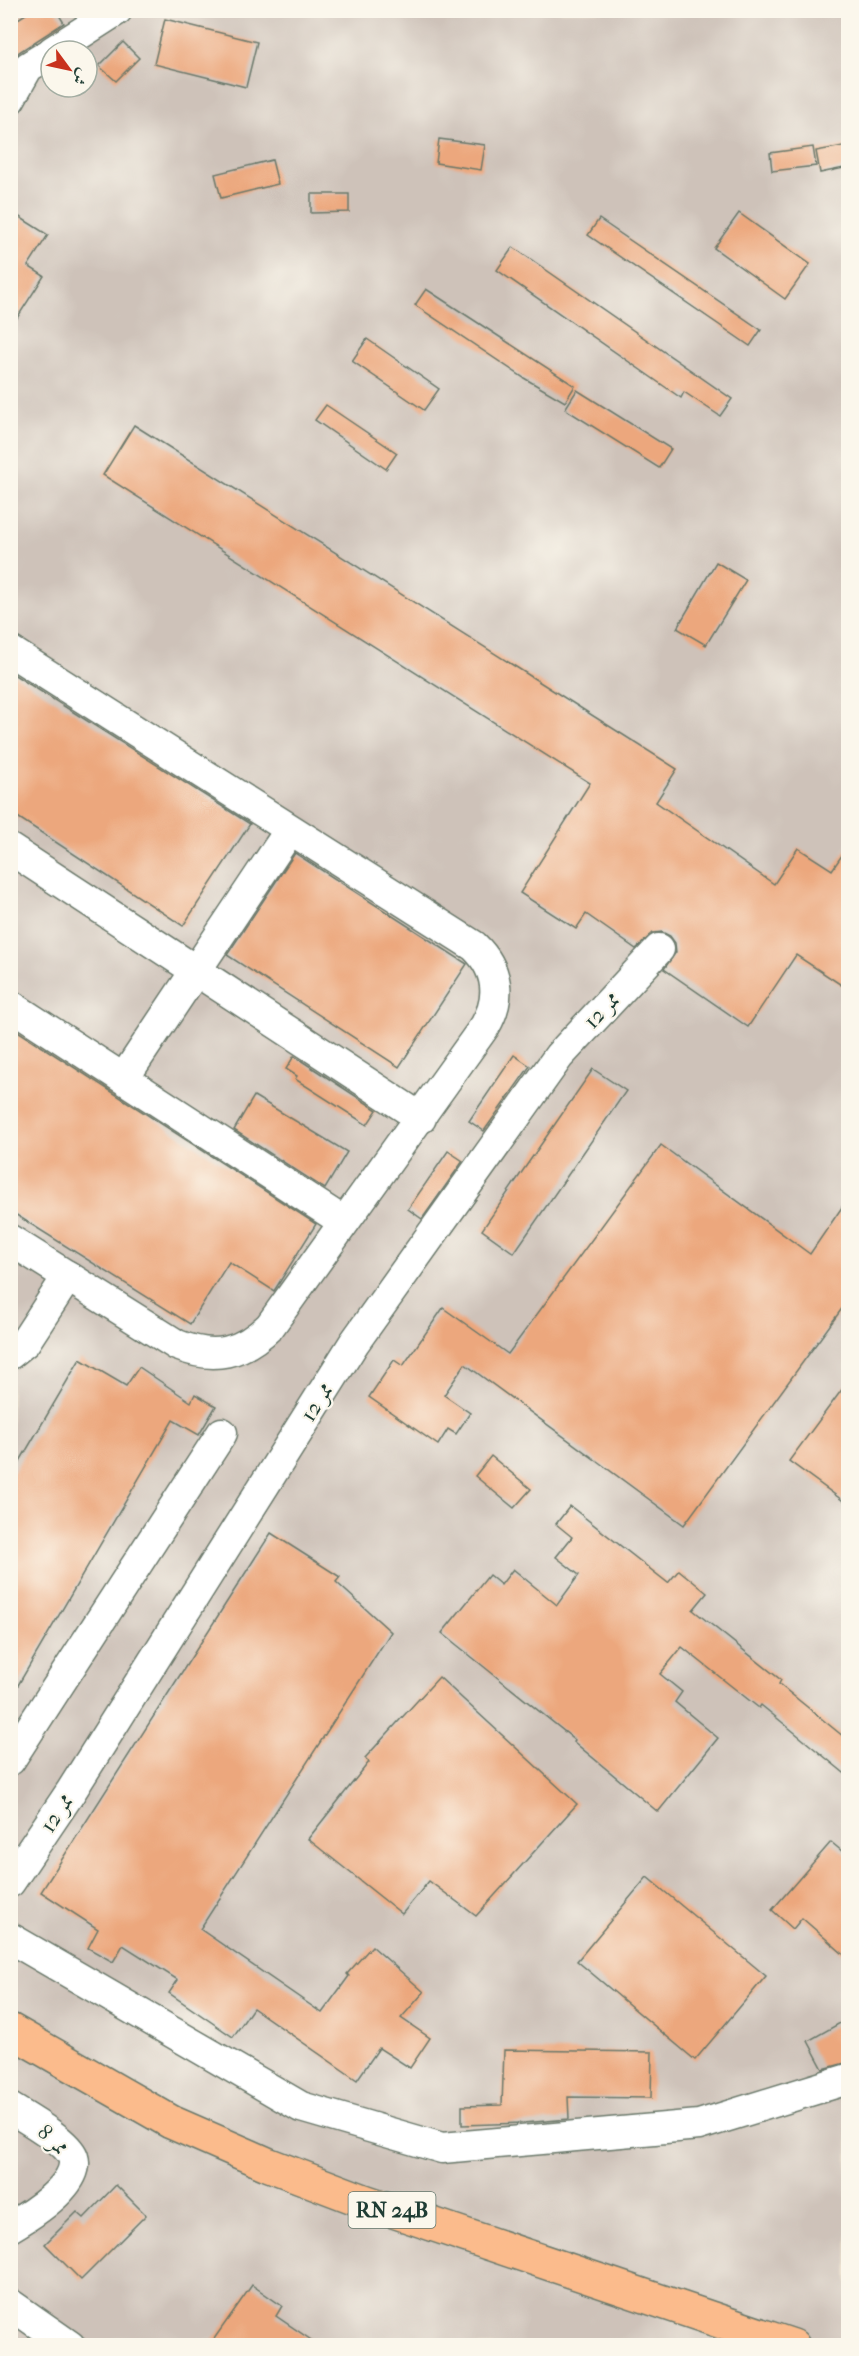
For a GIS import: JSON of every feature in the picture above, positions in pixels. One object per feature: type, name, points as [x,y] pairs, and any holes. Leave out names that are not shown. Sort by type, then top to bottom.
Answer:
[{"type":"main road","name":"RN 24B","points":[[10,2030],[171,2122],[267,2164],[364,2201],[793,2346]]},
{"type":"street","points":[[72,39],[117,10]]},
{"type":"street","points":[[10,99],[28,67],[39,60]]},
{"type":"street","points":[[10,651],[474,946],[490,966],[497,990],[492,1015],[421,1118],[270,1326],[247,1345],[234,1350],[205,1353],[177,1345],[10,1240]]},
{"type":"street","points":[[124,1078],[290,830]]},
{"type":"street","points":[[10,849],[421,1118]]},
{"type":"street","name":"ممر 12","points":[[10,1882],[70,1793],[354,1343],[559,1056],[659,949]]},
{"type":"street","points":[[10,1005],[345,1222]]},
{"type":"street","points":[[10,1354],[25,1342],[68,1276]]},
{"type":"street","points":[[15,1746],[222,1433]]},
{"type":"street","points":[[10,1938],[302,2107],[442,2148],[699,2125],[849,2079]]},
{"type":"street","name":"ممر 8","points":[[10,2108],[48,2132],[72,2155],[74,2165],[68,2182],[35,2213],[10,2227]]},
{"type":"street","points":[[10,2304],[70,2346]]},
{"type":"shaded area","points":[[11,11],[848,11],[848,2342],[846,2346],[11,2346]]},
{"type":"building","points":[[32,10],[56,10],[64,23],[19,52],[10,63],[10,24]]},
{"type":"building","points":[[165,19],[257,42],[246,87],[154,64]]},
{"type":"building","points":[[123,42],[139,58],[116,81],[99,66]]},
{"type":"building","points":[[439,139],[485,145],[481,170],[436,163]]},
{"type":"building","points":[[849,145],[849,167],[820,173],[816,151]]},
{"type":"building","points":[[813,147],[816,166],[772,171],[770,153]]},
{"type":"building","points":[[272,160],[278,184],[221,198],[215,174]]},
{"type":"building","points":[[311,194],[349,194],[349,212],[311,213]]},
{"type":"building","points":[[10,211],[48,235],[28,266],[44,276],[10,329]]},
{"type":"building","points":[[739,213],[810,264],[785,299],[714,248]]},
{"type":"building","points":[[599,219],[761,330],[750,346],[588,235]]},
{"type":"building","points":[[513,247],[732,399],[720,416],[684,392],[681,398],[497,270]]},
{"type":"building","points":[[426,289],[575,386],[565,402],[524,378],[415,305]]},
{"type":"building","points":[[367,339],[439,389],[424,410],[352,361]]},
{"type":"building","points":[[577,390],[671,449],[659,468],[565,409]]},
{"type":"building","points":[[326,405],[397,453],[386,469],[315,420]]},
{"type":"building","points":[[134,425],[677,769],[656,802],[774,884],[798,848],[832,870],[849,845],[849,990],[796,955],[748,1027],[664,969],[676,952],[675,943],[670,936],[662,932],[653,933],[636,949],[586,914],[576,929],[520,893],[590,783],[103,475]]},
{"type":"building","points":[[716,562],[746,580],[706,645],[677,628]]},
{"type":"building","points":[[10,672],[250,824],[183,926],[10,812]]},
{"type":"building","points":[[295,853],[467,964],[399,1067],[227,955]]},
{"type":"building","points":[[10,1026],[316,1224],[274,1291],[229,1262],[190,1324],[10,1211]]},
{"type":"building","points":[[514,1055],[530,1066],[484,1131],[469,1121]]},
{"type":"building","points":[[294,1056],[377,1110],[367,1125],[295,1079],[297,1076],[286,1069]]},
{"type":"building","points":[[593,1069],[626,1091],[514,1253],[482,1230]]},
{"type":"building","points":[[254,1096],[347,1152],[325,1189],[234,1130]]},
{"type":"building","points":[[661,1145],[810,1254],[849,1197],[849,1299],[684,1525],[465,1364],[444,1395],[470,1413],[456,1434],[448,1429],[438,1445],[369,1397],[394,1360],[403,1366],[443,1308],[508,1354]]},
{"type":"building","points":[[448,1151],[463,1161],[422,1219],[408,1209]]},
{"type":"building","points":[[80,1359],[126,1386],[139,1367],[191,1402],[195,1394],[216,1406],[199,1435],[173,1420],[10,1699],[10,1478]]},
{"type":"building","points":[[849,1380],[849,1505],[789,1461]]},
{"type":"building","points":[[491,1456],[531,1489],[514,1508],[475,1476]]},
{"type":"building","points":[[570,1506],[668,1583],[679,1570],[707,1593],[693,1610],[781,1680],[779,1684],[849,1741],[849,1777],[761,1705],[759,1708],[682,1647],[660,1674],[682,1692],[675,1702],[718,1738],[658,1812],[574,1742],[575,1740],[442,1633],[489,1575],[501,1585],[513,1569],[557,1605],[579,1575],[556,1557],[572,1537],[556,1524]]},
{"type":"building","points":[[271,1533],[340,1577],[336,1582],[391,1632],[200,1929],[322,2013],[349,1976],[347,1974],[372,1946],[424,1992],[401,2018],[430,2038],[410,2068],[379,2048],[357,2080],[253,2008],[233,2037],[169,1993],[178,1980],[123,1945],[113,1962],[88,1948],[98,1929],[41,1892]]},
{"type":"building","points":[[439,1677],[577,1804],[476,1916],[429,1881],[402,1914],[308,1839],[369,1762],[365,1758]]},
{"type":"building","points":[[831,1842],[849,1857],[849,1959],[802,1918],[793,1929],[772,1910]]},
{"type":"building","points":[[647,1877],[766,1976],[695,2060],[577,1961]]},
{"type":"building","points":[[849,2018],[849,2062],[823,2069],[808,2041]]},
{"type":"building","points":[[504,2050],[652,2052],[651,2098],[568,2097],[569,2119],[462,2125],[462,2106],[502,2105]]},
{"type":"building","points":[[116,2185],[146,2215],[81,2280],[45,2244],[77,2212],[84,2218]]},
{"type":"building","points":[[252,2285],[282,2306],[276,2316],[320,2346],[209,2346]]}]
